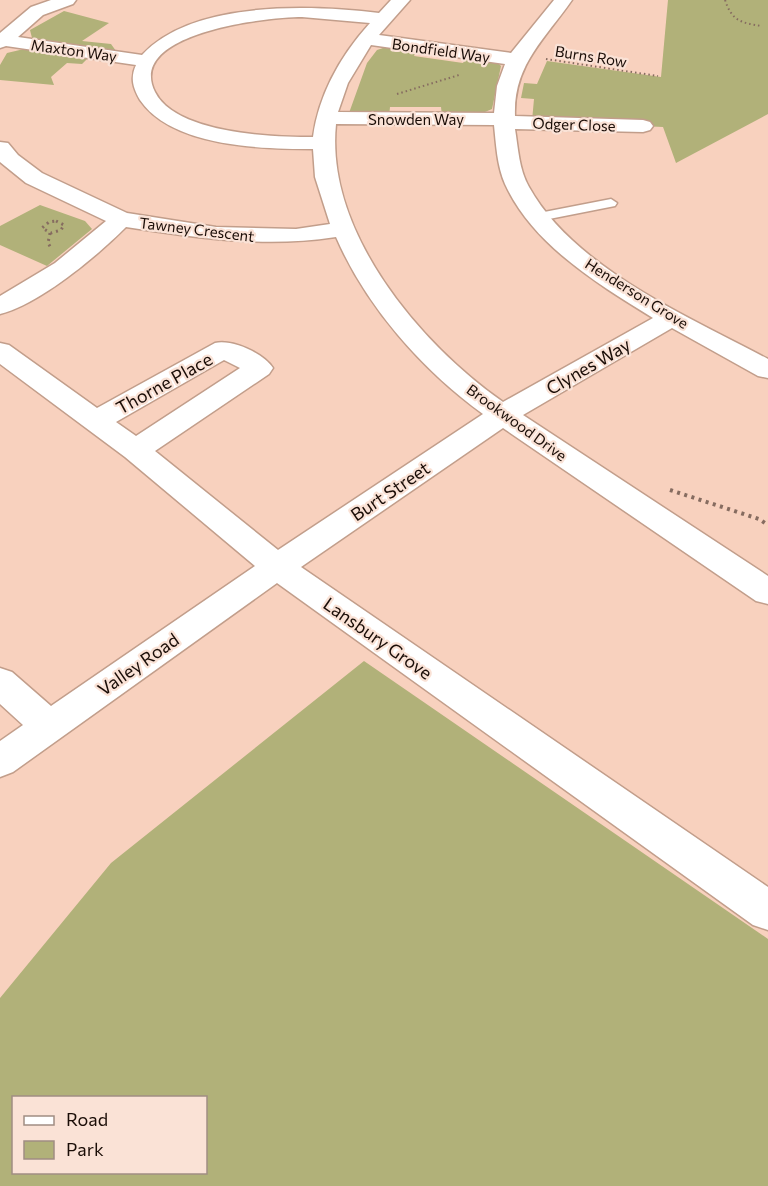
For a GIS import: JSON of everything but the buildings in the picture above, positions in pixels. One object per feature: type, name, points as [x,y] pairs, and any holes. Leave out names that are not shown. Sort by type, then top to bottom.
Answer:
[{"type":"street","points":[[1,41],[37,11],[67,0]]},
{"type":"street","name":"Brookwood Drive","points":[[401,0],[365,39],[342,75],[325,131],[329,192],[342,229],[371,282],[425,346],[473,393],[768,592]]},
{"type":"street","name":"Henderson Grove","points":[[563,0],[516,58],[506,90],[504,121],[509,163],[517,185],[539,217],[557,237],[585,260],[673,317],[768,370]]},
{"type":"street","points":[[147,61],[178,37],[223,20],[310,11],[382,19]]},
{"type":"street","name":"Bondfield Way","points":[[365,39],[516,58]]},
{"type":"street","name":"Maxton Way","points":[[1,41],[147,61]]},
{"type":"street","name":"Snowden Way","points":[[147,61],[142,74],[143,87],[150,101],[164,114],[217,135],[248,141],[325,131],[504,121]]},
{"type":"street","name":"Odger Close","points":[[504,121],[643,126]]},
{"type":"street","name":"Tawney Crescent","points":[[0,148],[10,160],[34,178],[121,219],[206,233],[256,236],[296,236],[342,229]]},
{"type":"street","points":[[0,306],[75,262],[95,246],[121,219]]},
{"type":"street","name":"Clynes Way","points":[[503,414],[673,317]]},
{"type":"street","name":"Thorne Place","points":[[96,421],[224,349],[259,368],[135,450]]},
{"type":"street","name":"Lansbury Grove","points":[[0,351],[135,450],[277,567],[768,911]]},
{"type":"street","name":"Burt Street","points":[[277,567],[503,414]]},
{"type":"street","name":"Valley Road","points":[[0,760],[277,567]]},
{"type":"street","points":[[0,682],[48,726]]},
{"type":"lane","points":[[539,217],[611,203]]},
{"type":"path","points":[[725,0],[730,19],[735,22],[762,26]]},
{"type":"path","name":"Burns Row","points":[[516,58],[658,76]]},
{"type":"path","points":[[397,94],[516,58]]},
{"type":"path","points":[[56,222],[64,225],[61,230],[51,233],[45,232],[42,228],[44,225],[56,222]]},
{"type":"path","points":[[663,488],[759,519],[768,525]]},
{"type":"green space","points":[[668,0],[768,0],[768,114],[676,163],[663,127],[532,121],[534,99],[521,98],[524,83],[537,84],[547,61],[661,77]]},
{"type":"green space","points":[[64,11],[109,23],[82,41],[111,44],[116,51],[32,38],[30,30]]},
{"type":"green space","points":[[389,46],[417,49],[414,56],[463,63],[467,56],[494,59],[501,66],[492,109],[478,115],[442,116],[441,107],[390,107],[389,116],[349,113],[367,63],[377,50]]},
{"type":"green space","points":[[24,49],[88,58],[82,64],[67,63],[51,77],[54,85],[0,80],[0,65],[7,53]]},
{"type":"green space","points":[[40,205],[85,221],[92,229],[47,266],[0,245],[0,226]]},
{"type":"green space","points":[[364,661],[768,939],[768,1186],[0,1186],[0,998],[111,863]]}]
